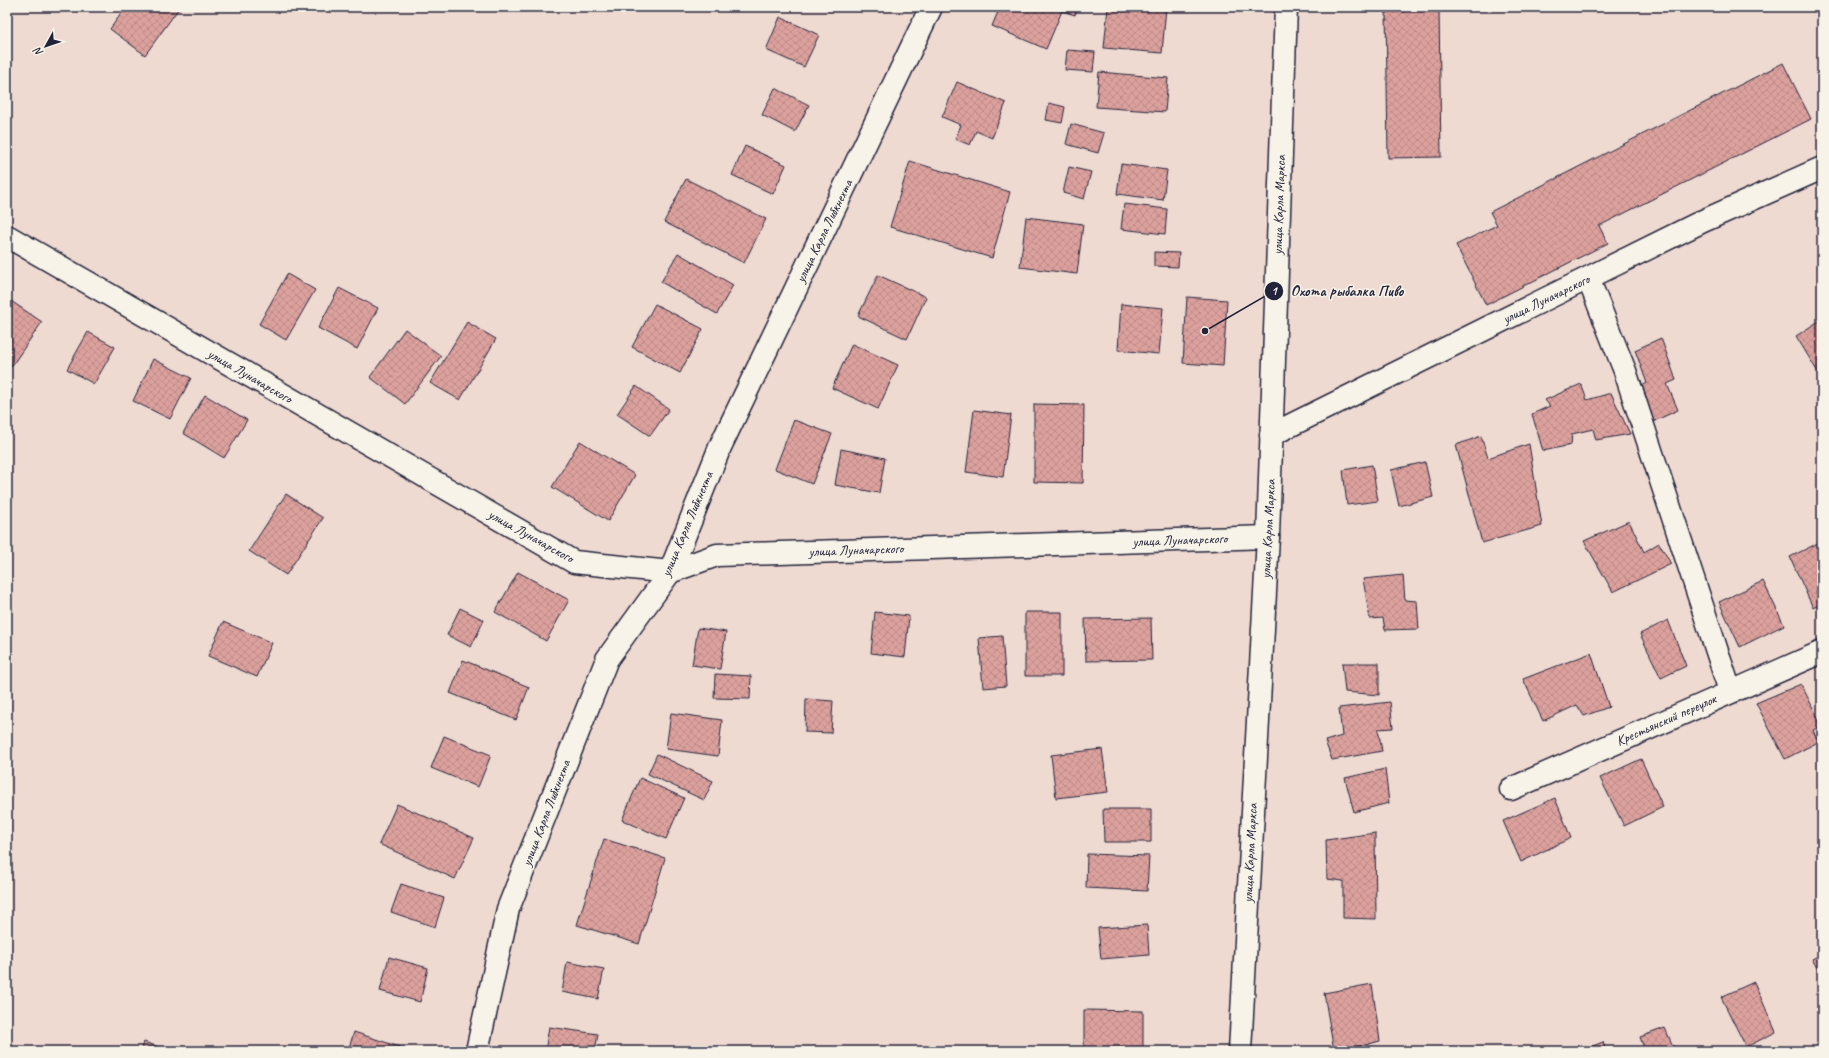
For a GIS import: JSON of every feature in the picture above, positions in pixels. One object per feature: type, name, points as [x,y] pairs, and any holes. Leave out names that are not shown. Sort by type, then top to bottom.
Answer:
[{"type":"street","name":"улица Карла Либкнехта","points":[[477,1051],[508,909],[607,658],[670,572],[720,447],[931,7]]},
{"type":"street","name":"улица Карла Маркса","points":[[1240,1051],[1268,537],[1286,7]]},
{"type":"street","name":"улица Луначарского","points":[[1271,435],[1703,221],[1822,168]]},
{"type":"street","name":"улица Луначарского","points":[[7,236],[574,562],[670,572],[717,555],[1268,537]]},
{"type":"street","points":[[1588,278],[1625,371],[1730,691]]},
{"type":"street","name":"Крестьянский переулок","points":[[1511,789],[1730,691],[1822,652]]},
{"type":"building","points":[[126,7],[179,8],[145,55],[110,29]]},
{"type":"building","points":[[1000,7],[1078,7],[1075,15],[1062,11],[1046,49],[992,26]]},
{"type":"building","points":[[1108,7],[1166,7],[1162,53],[1104,48]]},
{"type":"building","points":[[1386,7],[1439,7],[1441,157],[1388,158]]},
{"type":"building","points":[[780,17],[819,35],[804,67],[766,50]]},
{"type":"building","points":[[1067,50],[1095,52],[1093,72],[1065,70]]},
{"type":"building","points":[[1783,63],[1811,119],[1599,226],[1608,243],[1486,305],[1456,245],[1497,225],[1490,212]]},
{"type":"building","points":[[1099,72],[1168,78],[1165,112],[1096,107]]},
{"type":"building","points":[[957,82],[1006,103],[992,138],[976,131],[970,145],[955,139],[961,125],[942,117]]},
{"type":"building","points":[[775,88],[809,105],[795,132],[762,115]]},
{"type":"building","points":[[1049,103],[1065,107],[1062,123],[1046,120]]},
{"type":"building","points":[[1071,124],[1104,133],[1098,153],[1066,144]]},
{"type":"building","points":[[745,146],[786,165],[773,194],[732,175]]},
{"type":"building","points":[[910,161],[1010,192],[992,258],[890,227]]},
{"type":"building","points":[[1121,164],[1167,170],[1163,200],[1117,194]]},
{"type":"building","points":[[1069,167],[1091,172],[1084,199],[1063,193]]},
{"type":"building","points":[[686,179],[766,219],[744,263],[664,222]]},
{"type":"building","points":[[1124,204],[1167,209],[1165,234],[1121,229]]},
{"type":"building","points":[[1026,217],[1083,224],[1077,274],[1020,267]]},
{"type":"building","points":[[1154,252],[1179,253],[1178,267],[1154,266]]},
{"type":"building","points":[[678,253],[733,285],[717,314],[661,282]]},
{"type":"building","points":[[287,274],[315,290],[286,340],[259,324]]},
{"type":"building","points":[[878,275],[926,297],[907,339],[858,316]]},
{"type":"building","points":[[339,288],[378,308],[357,349],[318,328]]},
{"type":"building","points":[[1187,297],[1227,300],[1223,366],[1183,363]]},
{"type":"building","points":[[11,301],[42,322],[11,367],[7,365],[7,307]]},
{"type":"building","points":[[655,304],[703,329],[680,373],[632,347]]},
{"type":"building","points":[[1121,304],[1163,308],[1159,354],[1118,350]]},
{"type":"building","points":[[1822,319],[1822,379],[1796,336]]},
{"type":"building","points":[[467,322],[496,339],[460,400],[430,383]]},
{"type":"building","points":[[405,329],[441,356],[405,404],[370,377]]},
{"type":"building","points":[[88,332],[115,347],[94,384],[67,369]]},
{"type":"building","points":[[1661,338],[1676,380],[1667,384],[1678,410],[1648,424],[1637,389],[1647,383],[1635,350]]},
{"type":"building","points":[[852,344],[898,365],[878,409],[832,388]]},
{"type":"building","points":[[153,359],[191,378],[170,419],[133,401]]},
{"type":"building","points":[[1581,384],[1587,400],[1611,393],[1630,434],[1596,440],[1593,429],[1572,434],[1571,445],[1543,451],[1532,414],[1550,406],[1545,400]]},
{"type":"building","points":[[636,386],[669,409],[650,436],[617,414]]},
{"type":"building","points":[[205,395],[247,420],[224,458],[183,433]]},
{"type":"building","points":[[1034,404],[1084,405],[1083,483],[1034,482]]},
{"type":"building","points":[[974,410],[1011,415],[1003,477],[966,472]]},
{"type":"building","points":[[794,420],[832,434],[812,484],[775,469]]},
{"type":"building","points":[[1481,436],[1488,458],[1529,444],[1542,526],[1482,543],[1456,445]]},
{"type":"building","points":[[580,441],[635,475],[608,521],[552,487]]},
{"type":"building","points":[[841,449],[885,458],[879,493],[835,485]]},
{"type":"building","points":[[1425,462],[1433,497],[1399,506],[1391,470]]},
{"type":"building","points":[[1372,465],[1378,501],[1347,505],[1343,470]]},
{"type":"building","points":[[286,494],[323,518],[286,575],[249,551]]},
{"type":"building","points":[[1629,521],[1644,552],[1659,543],[1671,564],[1613,592],[1584,541]]},
{"type":"building","points":[[1822,541],[1822,603],[1813,608],[1790,557]]},
{"type":"building","points":[[518,572],[569,600],[546,641],[495,612]]},
{"type":"building","points":[[1403,575],[1405,600],[1417,601],[1419,629],[1385,630],[1383,618],[1370,619],[1363,579]]},
{"type":"building","points":[[1763,581],[1784,625],[1740,647],[1719,602]]},
{"type":"building","points":[[460,608],[484,620],[471,647],[447,635]]},
{"type":"building","points":[[875,612],[909,616],[905,657],[871,653]]},
{"type":"building","points":[[1025,612],[1062,612],[1062,676],[1025,676]]},
{"type":"building","points":[[1151,618],[1152,660],[1086,661],[1085,619]]},
{"type":"building","points":[[1668,620],[1686,666],[1661,678],[1640,634]]},
{"type":"building","points":[[223,622],[272,643],[257,677],[208,656]]},
{"type":"building","points":[[698,628],[726,632],[720,669],[692,665]]},
{"type":"building","points":[[1002,636],[1006,686],[983,688],[979,638]]},
{"type":"building","points":[[1591,653],[1609,707],[1584,716],[1577,705],[1543,721],[1523,679]]},
{"type":"building","points":[[463,660],[529,687],[516,720],[450,693]]},
{"type":"building","points":[[1342,663],[1379,663],[1379,695],[1345,692]]},
{"type":"building","points":[[715,674],[751,676],[750,699],[714,698]]},
{"type":"building","points":[[1801,684],[1822,726],[1813,730],[1818,742],[1785,759],[1756,703]]},
{"type":"building","points":[[806,699],[833,701],[831,733],[805,732]]},
{"type":"building","points":[[1390,702],[1393,728],[1378,729],[1382,751],[1332,760],[1325,741],[1342,736],[1339,708]]},
{"type":"building","points":[[671,713],[722,720],[718,756],[666,749]]},
{"type":"building","points":[[444,736],[491,755],[478,787],[431,768]]},
{"type":"building","points":[[1102,749],[1108,792],[1056,798],[1051,755]]},
{"type":"building","points":[[657,754],[713,781],[704,800],[648,774]]},
{"type":"building","points":[[1641,759],[1663,807],[1624,826],[1600,778]]},
{"type":"building","points":[[1385,769],[1389,803],[1354,812],[1345,778]]},
{"type":"building","points":[[640,778],[684,798],[666,839],[622,820]]},
{"type":"building","points":[[1555,798],[1571,838],[1521,862],[1503,821]]},
{"type":"building","points":[[397,804],[474,838],[455,879],[379,844]]},
{"type":"building","points":[[1103,809],[1151,809],[1151,842],[1104,842]]},
{"type":"building","points":[[1375,833],[1376,919],[1343,918],[1343,881],[1327,879],[1326,840]]},
{"type":"building","points":[[604,839],[665,858],[639,944],[577,925]]},
{"type":"building","points":[[1087,854],[1149,856],[1147,891],[1086,888]]},
{"type":"building","points":[[401,884],[444,898],[435,927],[391,912]]},
{"type":"building","points":[[1147,925],[1149,955],[1101,959],[1098,928]]},
{"type":"building","points":[[1822,954],[1822,977],[1812,959]]},
{"type":"building","points":[[389,957],[428,968],[420,1002],[380,991]]},
{"type":"building","points":[[567,962],[604,969],[598,999],[562,992]]},
{"type":"building","points":[[1754,982],[1776,1032],[1746,1047],[1721,997]]},
{"type":"building","points":[[1372,984],[1380,1041],[1343,1051],[1334,1051],[1324,993]]},
{"type":"building","points":[[1084,1010],[1143,1011],[1143,1051],[1084,1051]]},
{"type":"building","points":[[549,1027],[598,1034],[595,1051],[545,1051]]},
{"type":"building","points":[[1665,1028],[1675,1051],[1645,1051],[1640,1037]]},
{"type":"building","points":[[354,1032],[409,1050],[409,1051],[348,1051]]},
{"type":"building","points":[[144,1042],[171,1051],[141,1051]]},
{"type":"building","points":[[1603,1042],[1606,1051],[1580,1051]]},
{"type":"place","name":"Охота рыбалка Пиво","points":[[1205,331]]}]
